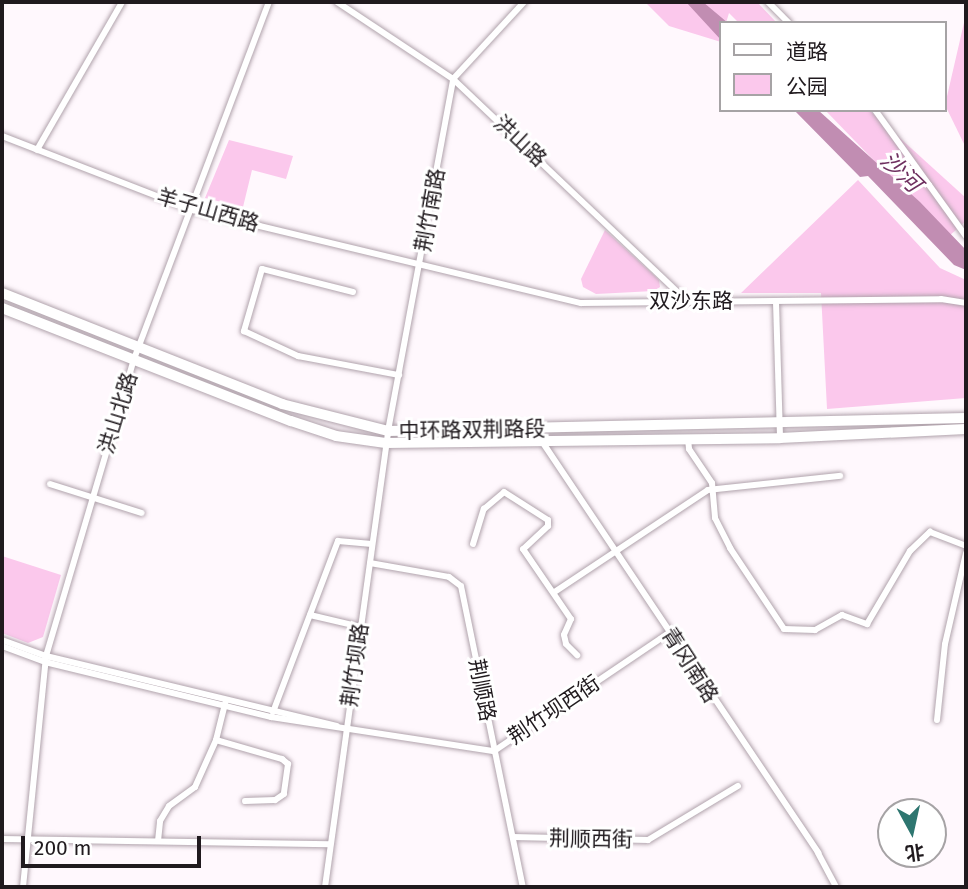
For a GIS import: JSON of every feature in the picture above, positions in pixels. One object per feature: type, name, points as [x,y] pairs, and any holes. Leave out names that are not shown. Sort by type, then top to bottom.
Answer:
[{"type":"main road","name":"中环路双荆路段","points":[[2,293],[282,404],[388,431],[779,425],[966,418]]},
{"type":"main road","name":"中环路双荆路段","points":[[2,308],[291,421],[336,436],[386,443],[780,438],[966,429]]},
{"type":"street","points":[[37,150],[122,2]]},
{"type":"street","name":"洪山北路","points":[[23,887],[46,659],[134,359],[194,210],[269,2]]},
{"type":"street","name":"洪山路","points":[[337,2],[453,79],[687,300]]},
{"type":"street","points":[[453,79],[524,2]]},
{"type":"street","points":[[768,2],[787,21]]},
{"type":"street","name":"荆竹南路","points":[[386,443],[453,79]]},
{"type":"street","points":[[876,112],[966,236]]},
{"type":"street","name":"羊子山西路","points":[[2,136],[194,210],[421,264]]},
{"type":"street","name":"双沙东路","points":[[421,264],[581,303],[941,299],[966,303]]},
{"type":"street","points":[[353,292],[262,269],[244,331],[298,356],[399,375]]},
{"type":"street","points":[[776,302],[780,438]]},
{"type":"street","points":[[688,439],[713,489],[715,518],[730,548],[784,629],[815,630],[842,615],[867,624],[911,551],[930,532],[966,545]]},
{"type":"street","name":"荆竹坝路","points":[[325,887],[386,443]]},
{"type":"street","name":"青冈南路","points":[[543,443],[818,853],[836,887]]},
{"type":"street","points":[[555,591],[618,553],[713,489],[840,476]]},
{"type":"street","points":[[50,484],[142,513]]},
{"type":"street","points":[[473,544],[484,509],[504,492],[548,520],[548,526],[523,549],[555,591],[571,619],[566,644],[577,655]]},
{"type":"street","points":[[273,712],[338,541],[372,544]]},
{"type":"street","points":[[937,720],[945,644],[956,607],[966,553]]},
{"type":"street","name":"荆顺路","points":[[370,563],[449,577],[461,586],[523,887]]},
{"type":"street","points":[[956,607],[966,608]]},
{"type":"street","points":[[310,615],[361,627]]},
{"type":"street","name":"荆竹坝西街","points":[[346,729],[494,751],[669,633]]},
{"type":"street","points":[[2,640],[46,659]]},
{"type":"street","points":[[2,646],[225,703],[346,729]]},
{"type":"street","points":[[225,703],[346,729]]},
{"type":"street","points":[[158,841],[160,821],[169,806],[195,787],[216,740],[225,703]]},
{"type":"street","points":[[216,740],[288,764],[284,794],[275,800],[245,801]]},
{"type":"street","name":"荆顺西街","points":[[513,837],[648,841],[738,786]]},
{"type":"street","points":[[2,839],[330,845]]},
{"type":"green space","points":[[645,2],[757,2],[775,21],[737,21],[729,13],[727,21],[720,21],[720,42],[669,26]]},
{"type":"green space","points":[[966,14],[966,148],[947,109],[947,96]]},
{"type":"green space","points":[[827,112],[871,112],[966,198],[966,221],[948,237]]},
{"type":"green space","points":[[229,140],[293,156],[286,179],[252,170],[243,207],[205,198]]},
{"type":"green space","points":[[858,180],[940,268],[966,280],[966,398],[827,409],[821,293],[741,293]]},
{"type":"green space","points":[[605,230],[659,280],[660,287],[654,291],[596,294],[583,287],[581,279]]},
{"type":"green space","points":[[2,556],[61,575],[43,637],[28,643],[2,633]]},
{"type":"shaded area","points":[[686,2],[703,2],[726,21],[720,21],[720,39]]},
{"type":"shaded area","points":[[796,112],[820,112],[920,202],[966,250],[966,270],[954,265],[868,176],[860,177]]},
{"type":"water label","name":"沙河","points":[[901,172]]}]
